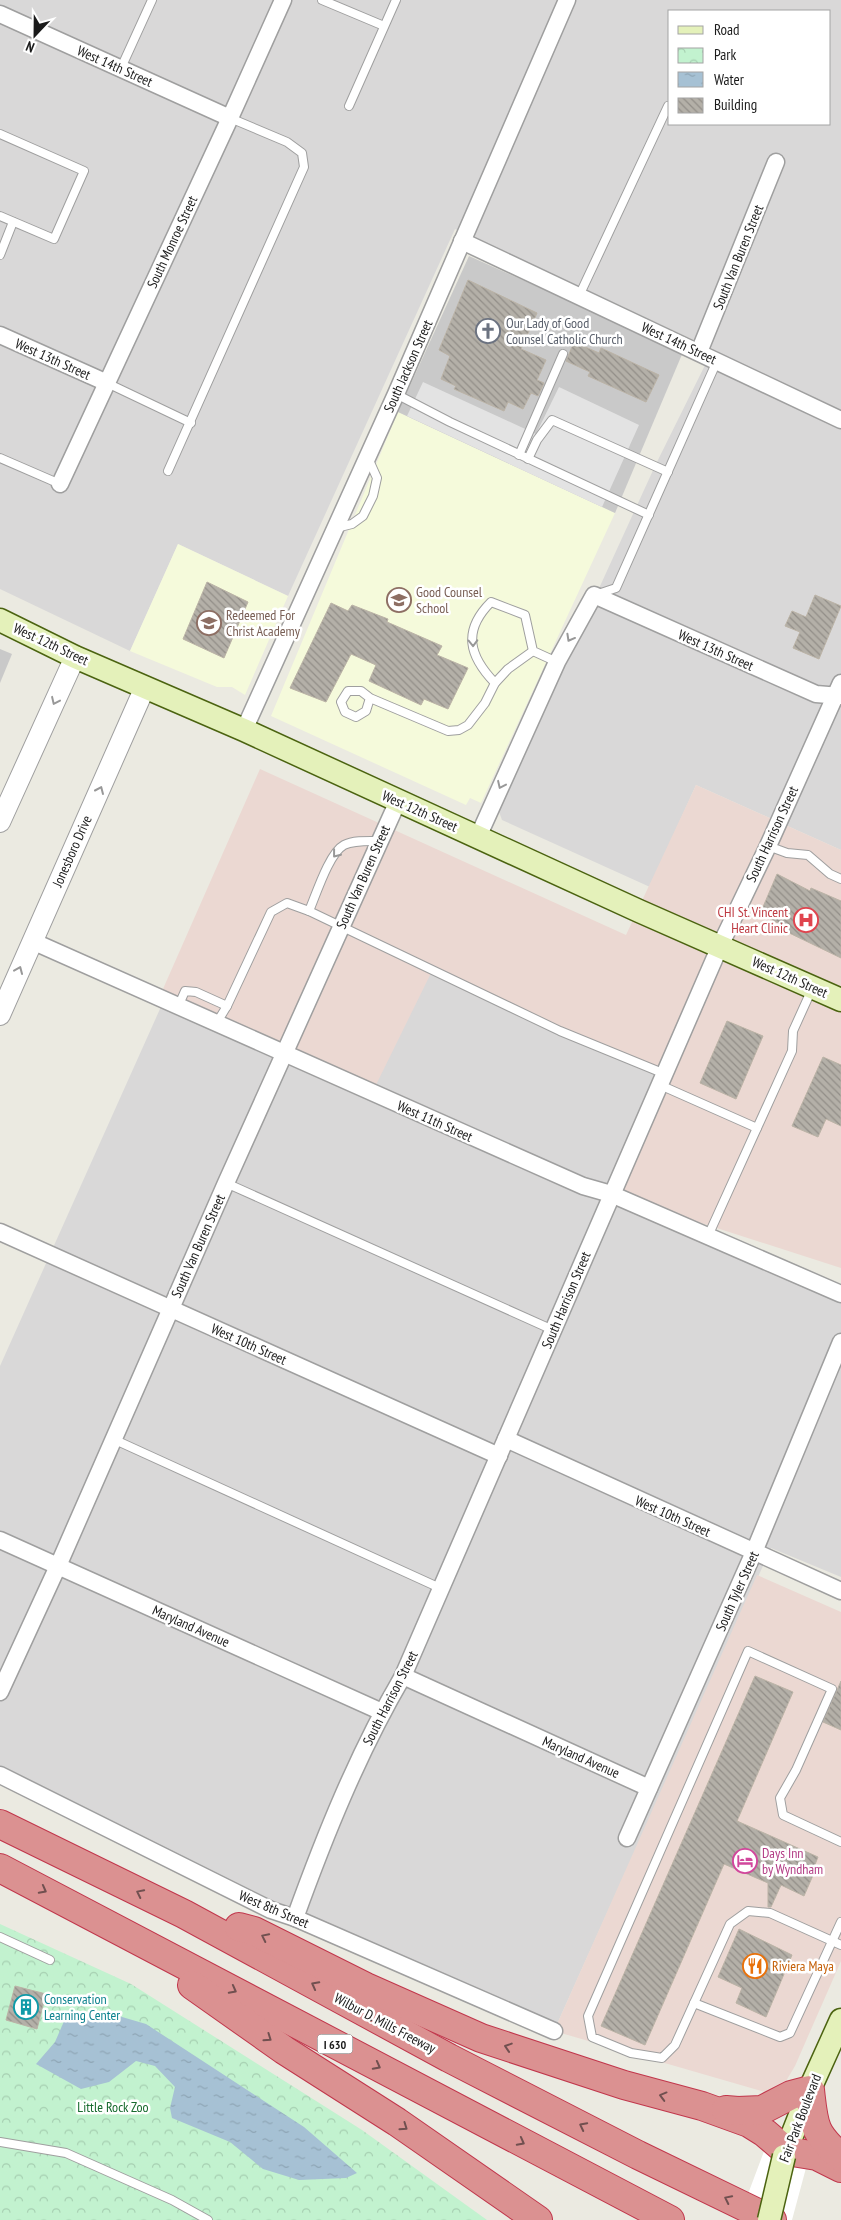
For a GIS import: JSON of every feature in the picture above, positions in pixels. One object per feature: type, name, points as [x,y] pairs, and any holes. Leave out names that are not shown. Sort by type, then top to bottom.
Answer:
[{"type":"highway","name":"Wilbur D. Mills Freeway","points":[[0,1824],[184,1914],[458,2062],[638,2155],[771,2220]]},
{"type":"highway","name":"I 630","points":[[0,1868],[670,2220]]},
{"type":"highway","points":[[184,1914],[254,1931],[366,1987],[481,2038],[624,2085],[702,2106],[749,2123],[785,2154],[817,2156],[841,2168]]},
{"type":"highway","points":[[99,1919],[284,2050],[397,2122],[538,2220]]},
{"type":"highway","points":[[702,2106],[738,2111],[762,2110],[791,2095],[810,2090],[816,2131],[826,2144],[841,2157]]},
{"type":"main road","name":"West 12th Street","points":[[0,620],[75,657],[244,730],[841,1000]]},
{"type":"main road","name":"Fair Park Boulevard","points":[[771,2220],[785,2154],[810,2090],[841,2020]]},
{"type":"street","name":"South Monroe Street","points":[[60,484],[283,0]]},
{"type":"street","name":"South Jackson Street","points":[[244,730],[396,394],[566,0]]},
{"type":"street","name":"West 14th Street","points":[[0,14],[230,118]]},
{"type":"street","name":"South Van Buren Street","points":[[699,352],[776,162]]},
{"type":"street","name":"West 14th Street","points":[[462,241],[841,420]]},
{"type":"street","name":"West 13th Street","points":[[0,335],[106,382]]},
{"type":"street","name":"West 13th Street","points":[[594,596],[816,694],[839,692]]},
{"type":"street","points":[[478,836],[557,662],[594,596]]},
{"type":"street","points":[[0,822],[75,657]]},
{"type":"street","name":"Jonesboro Drive","points":[[0,1015],[145,687]]},
{"type":"street","name":"South Harrison Street","points":[[294,1918],[326,1834],[382,1712],[403,1676],[720,946],[839,692]]},
{"type":"street","name":"South Van Buren Street","points":[[0,1692],[58,1566],[170,1308],[340,927],[398,801]]},
{"type":"street","name":"West 11th Street","points":[[32,942],[583,1186],[611,1194],[841,1294]]},
{"type":"street","name":"West 10th Street","points":[[0,1232],[499,1456]]},
{"type":"street","name":"South Tyler Street","points":[[627,1838],[754,1552],[841,1342]]},
{"type":"street","name":"West 10th Street","points":[[506,1439],[841,1591]]},
{"type":"street","name":"Maryland Avenue","points":[[0,1540],[382,1712]]},
{"type":"street","name":"Maryland Avenue","points":[[403,1676],[649,1788]]},
{"type":"street","name":"West 8th Street","points":[[0,1775],[271,1910],[294,1918],[554,2031]]},
{"type":"lane","points":[[121,68],[152,0]]},
{"type":"lane","points":[[322,0],[384,26]]},
{"type":"lane","points":[[350,106],[396,0]]},
{"type":"lane","points":[[579,296],[668,106]]},
{"type":"lane","points":[[168,471],[304,167],[302,153],[287,142],[230,118]]},
{"type":"lane","points":[[0,134],[84,171],[54,239],[0,216]]},
{"type":"lane","points":[[0,255],[13,222]]},
{"type":"lane","points":[[519,455],[564,354]]},
{"type":"lane","points":[[594,596],[616,588],[717,361]]},
{"type":"lane","points":[[106,382],[191,423]]},
{"type":"lane","points":[[396,394],[450,422],[649,515]]},
{"type":"lane","points":[[528,459],[537,440],[552,420],[668,472]]},
{"type":"lane","points":[[334,529],[352,524],[363,516],[373,496],[377,478],[367,456]]},
{"type":"lane","points":[[0,458],[60,484]]},
{"type":"lane","points":[[495,683],[480,668],[471,646],[476,619],[491,602],[524,615],[534,651],[557,662]]},
{"type":"lane","points":[[370,698],[448,731],[459,730],[468,726],[485,703],[495,683],[508,669],[534,651]]},
{"type":"lane","points":[[309,911],[334,854],[344,845],[363,840],[380,840]]},
{"type":"lane","points":[[768,846],[781,851],[808,855],[830,874],[841,879]]},
{"type":"lane","points":[[216,1024],[227,1006],[272,912],[287,903],[309,911],[662,1079],[757,1128]]},
{"type":"lane","points":[[708,1236],[792,1051],[793,1031],[812,988]]},
{"type":"lane","points":[[178,1007],[185,991],[196,992],[227,1006]]},
{"type":"lane","points":[[226,1183],[553,1330]]},
{"type":"lane","points":[[113,1438],[440,1588]]},
{"type":"lane","points":[[841,1842],[783,1815],[780,1798],[796,1770],[832,1689],[748,1651],[588,2016],[592,2037],[632,2053],[662,2058],[675,2044],[730,1924],[748,1911],[770,1913],[841,1945]]},
{"type":"lane","points":[[694,2003],[780,2037],[785,2036],[790,2033],[841,1922]]},
{"type":"lane","points":[[0,1937],[50,1960]]},
{"type":"lane","points":[[0,2142],[66,2153],[172,2200],[208,2220]]},
{"type":"shaded area","points":[[0,0],[841,0],[841,850],[696,785],[650,887],[502,820],[498,809],[655,466],[713,349],[455,229],[288,596],[178,544],[130,651],[0,589]]},
{"type":"shaded area","points":[[469,256],[683,352],[615,513],[398,412]]},
{"type":"shaded area","points":[[423,382],[536,434],[559,387],[639,425],[602,507],[407,416]]},
{"type":"shaded area","points":[[398,412],[615,513],[481,803],[470,798],[466,805],[271,716]]},
{"type":"shaded area","name":"Redeemed For Christ Academy","points":[[178,544],[288,596],[245,695],[232,687],[217,687],[130,651]]},
{"type":"shaded area","points":[[0,649],[12,654],[0,683]]},
{"type":"shaded area","points":[[260,769],[626,935],[696,785],[841,850],[841,1268],[611,1194],[665,1074],[432,971],[372,1093],[159,998]]},
{"type":"shaded area","points":[[432,971],[665,1074],[612,1194],[841,1302],[841,1577],[771,1548],[554,2031],[295,1918],[0,1774],[0,1366],[164,1000]]},
{"type":"shaded area","points":[[757,1575],[841,1612],[841,1961],[795,2066],[786,2081],[772,2094],[554,2031]]},
{"type":"green space","name":"Little Rock Zoo","points":[[0,1924],[131,1984],[362,2130],[487,2220],[0,2220]]},
{"type":"water","points":[[105,2012],[146,2024],[304,2127],[357,2173],[346,2178],[299,2180],[263,2169],[230,2142],[172,2118],[170,2108],[175,2087],[155,2066],[136,2061],[109,2082],[81,2089],[36,2064],[55,2042],[65,2019]]},
{"type":"pier","points":[[766,2146],[806,2168],[792,2220],[743,2220],[748,2194]]},
{"type":"building","name":"Our Lady of Good Counsel Catholic Church","points":[[468,280],[537,313],[521,349],[546,360],[537,380],[544,383],[538,396],[531,393],[523,409],[508,402],[504,411],[454,389],[456,386],[441,379],[450,356],[439,350]]},
{"type":"building","points":[[574,342],[599,353],[601,348],[659,375],[646,402],[588,376],[590,372],[566,361]]},
{"type":"building","name":"Redeemed For Christ Academy","points":[[207,582],[248,602],[224,658],[183,639]]},
{"type":"building","points":[[815,595],[841,606],[819,659],[793,648],[800,632],[785,626],[792,611],[806,617]]},
{"type":"building","points":[[331,603],[348,611],[352,605],[388,619],[387,622],[442,646],[437,655],[468,668],[448,709],[424,699],[421,705],[369,681],[376,665],[351,654],[326,702],[290,688]]},
{"type":"building","name":"CHI St. Vincent Heart Clinic","points":[[777,874],[810,891],[811,888],[841,901],[841,958],[781,929],[782,925],[760,914]]},
{"type":"building","points":[[727,1021],[763,1036],[736,1099],[700,1083]]},
{"type":"building","points":[[823,1057],[841,1065],[841,1126],[826,1119],[818,1137],[792,1126]]},
{"type":"building","name":"Days Inn by Wyndham","points":[[755,1676],[793,1692],[737,1821],[818,1857],[812,1872],[814,1873],[804,1896],[781,1885],[771,1907],[768,1907],[768,1883],[724,1864],[645,2045],[601,2026]]},
{"type":"building","points":[[841,1681],[841,1730],[823,1722]]},
{"type":"building","name":"Riviera Maya","points":[[739,1929],[792,1955],[766,2017],[736,2003],[742,1988],[718,1977]]},
{"type":"building","name":"Conservation Learning Center","points":[[15,1986],[46,1994],[37,2029],[6,2020]]},
{"type":"place","name":"Our Lady of Good Counsel Catholic Church","points":[[488,331]]},
{"type":"place","name":"Good Counsel School","points":[[399,600]]},
{"type":"place","name":"Redeemed For Christ Academy","points":[[209,623]]},
{"type":"place","name":"CHI St. Vincent Heart Clinic","points":[[806,920]]},
{"type":"place","name":"Days Inn by Wyndham","points":[[745,1861]]},
{"type":"place","name":"Riviera Maya","points":[[755,1966]]},
{"type":"place","name":"Conservation Learning Center","points":[[26,2007]]}]
